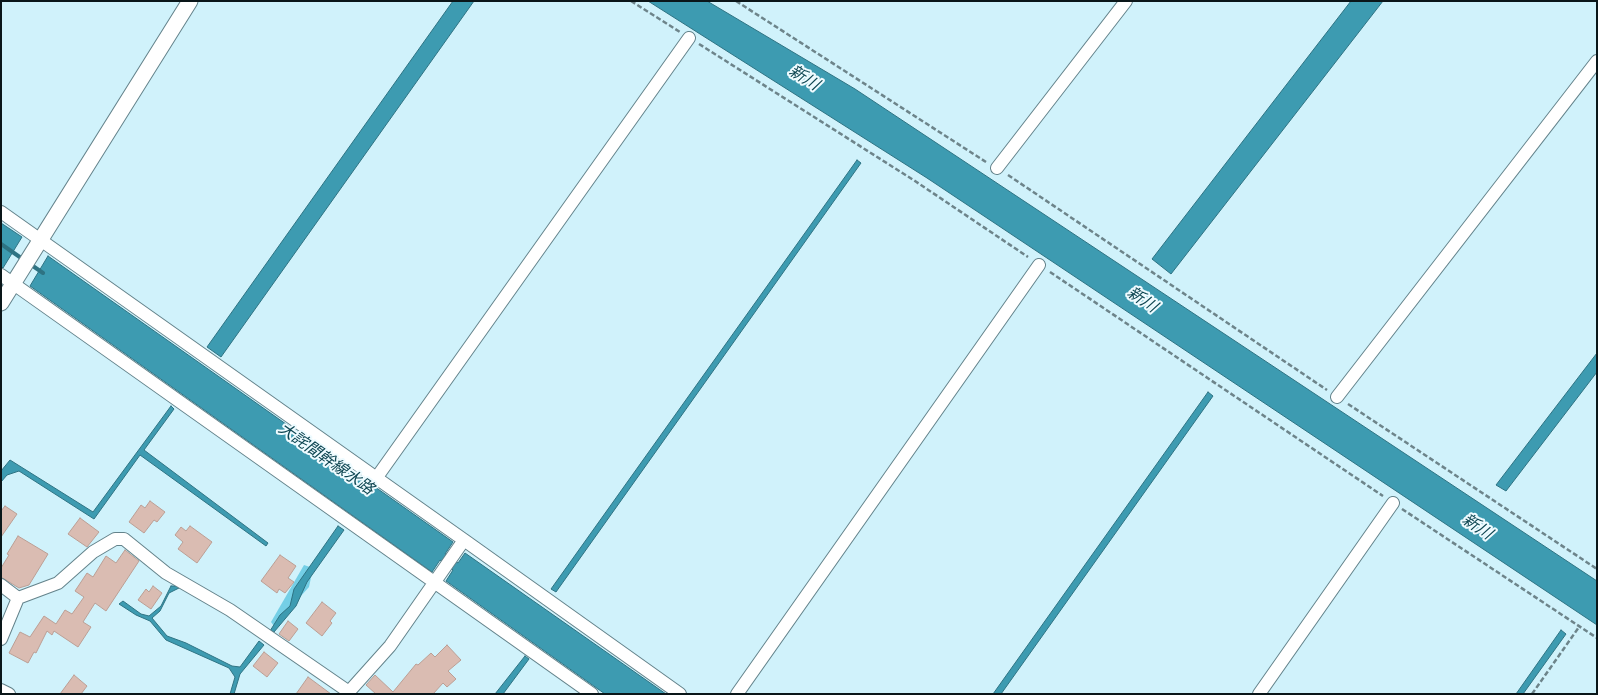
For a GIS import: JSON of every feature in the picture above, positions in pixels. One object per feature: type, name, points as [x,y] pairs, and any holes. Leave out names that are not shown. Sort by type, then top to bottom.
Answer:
[{"type":"street","points":[[1,303],[7,280],[22,270],[190,1]]},
{"type":"street","points":[[997,168],[1126,1]]},
{"type":"street","points":[[377,477],[689,38]]},
{"type":"street","points":[[1337,397],[1597,61]]},
{"type":"street","points":[[1,212],[377,477],[680,694]]},
{"type":"street","points":[[737,694],[1039,265]]},
{"type":"street","points":[[7,280],[592,694]]},
{"type":"street","points":[[1259,694],[1393,503]]},
{"type":"street","points":[[1,639],[18,598],[58,583],[92,552],[115,539],[124,539],[166,573],[230,610],[348,693],[390,646],[464,540]]},
{"type":"street","points":[[1,585],[18,598]]},
{"type":"street","points":[[1,690],[9,694]]},
{"type":"path","points":[[631,1],[915,181],[1597,638]]},
{"type":"path","points":[[736,1],[997,168],[1597,569]]},
{"type":"path","points":[[1532,694],[1580,627]]},
{"type":"shaded area","points":[[304,565],[313,568],[309,587],[274,626],[271,622]]},
{"type":"water","points":[[453,1],[474,1],[221,357],[207,347]]},
{"type":"water","name":"新川","points":[[648,1],[707,1],[855,89],[1597,581],[1597,625],[927,178]]},
{"type":"water","points":[[1351,1],[1383,1],[1171,274],[1152,259]]},
{"type":"water","points":[[857,160],[861,163],[556,592],[551,589]]},
{"type":"water","points":[[1,223],[22,237],[3,268],[1,266]]},
{"type":"water","points":[[48,256],[453,542],[445,554],[458,563],[465,553],[666,694],[605,694],[446,581],[453,570],[440,560],[432,572],[30,286]]},
{"type":"water","points":[[1597,353],[1597,372],[1506,491],[1496,485]]},
{"type":"water","points":[[1208,392],[1213,396],[1001,694],[993,694]]},
{"type":"water","points":[[171,406],[174,409],[144,450],[268,543],[266,546],[140,455],[94,519],[19,471],[7,475],[1,482],[1,471],[10,460],[93,512]]},
{"type":"water","points":[[338,526],[344,530],[307,582],[296,606],[274,632],[270,631],[280,615],[290,606],[294,589]]},
{"type":"water","points":[[171,586],[178,586],[179,588],[169,593],[160,611],[152,618],[167,636],[186,643],[232,666],[240,667],[259,641],[264,645],[240,674],[234,694],[230,694],[235,677],[229,668],[166,640],[150,621],[119,604],[123,601],[141,614],[149,616],[161,606]]},
{"type":"water","points":[[1561,630],[1566,634],[1523,694],[1516,694]]},
{"type":"water","points":[[525,656],[529,659],[503,694],[495,694]]},
{"type":"building","points":[[150,501],[165,512],[157,522],[154,520],[144,533],[129,522],[141,505],[145,508]]},
{"type":"building","points":[[5,506],[17,514],[1,537],[1,511]]},
{"type":"building","points":[[80,518],[99,532],[87,547],[68,534]]},
{"type":"building","points":[[190,526],[212,542],[197,563],[178,549],[183,542],[175,535],[181,527],[186,531]]},
{"type":"building","points":[[18,536],[48,554],[29,585],[19,588],[1,577],[1,568]]},
{"type":"building","points":[[125,550],[139,561],[106,611],[95,603],[83,622],[91,627],[78,647],[54,631],[52,635],[47,631],[36,653],[34,652],[28,663],[9,653],[20,632],[30,637],[44,616],[56,624],[65,610],[72,614],[84,597],[75,591],[87,573],[93,577],[106,556],[116,563]]},
{"type":"building","points":[[280,555],[296,566],[288,578],[294,582],[285,593],[279,589],[277,593],[261,581]]},
{"type":"building","points":[[153,586],[162,593],[151,609],[138,600],[146,589],[149,592]]},
{"type":"building","points":[[322,602],[336,613],[330,621],[332,623],[322,636],[306,623]]},
{"type":"building","points":[[288,621],[298,629],[289,641],[279,634]]},
{"type":"building","points":[[447,645],[461,660],[448,671],[456,679],[447,687],[443,683],[433,694],[376,694],[366,685],[375,675],[393,692],[416,664],[418,665],[431,653],[435,657]]},
{"type":"building","points":[[264,652],[278,663],[267,677],[253,666]]},
{"type":"building","points":[[74,675],[87,686],[81,694],[60,694]]},
{"type":"building","points":[[308,677],[331,694],[296,694]]},
{"type":"waterway","name":"大詫間幹線水路","points":[[1,244],[24,260]]},
{"type":"waterway","name":"大詫間幹線水路","points":[[30,264],[43,273]]}]
